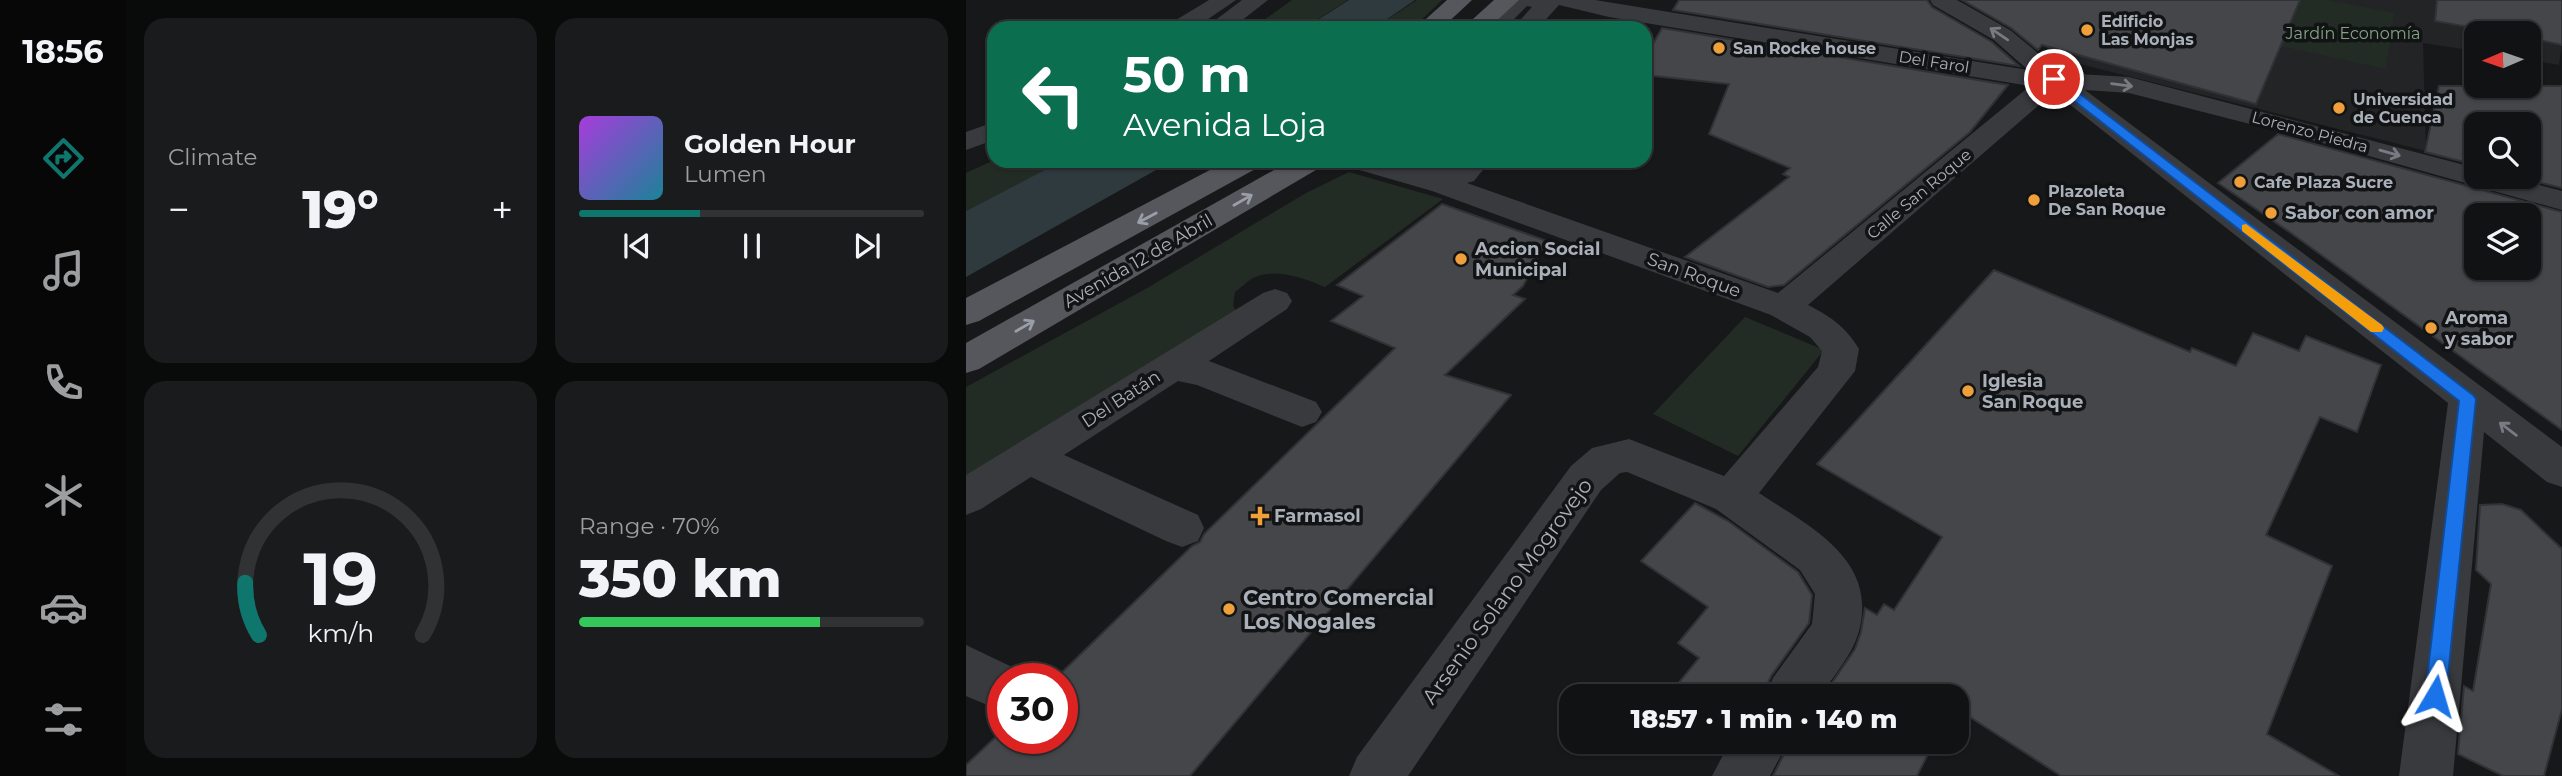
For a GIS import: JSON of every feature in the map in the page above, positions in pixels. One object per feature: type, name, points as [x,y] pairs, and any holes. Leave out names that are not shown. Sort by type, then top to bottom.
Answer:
[{"type":"main road","points":[[1436,21],[1461,0]]},
{"type":"main road","points":[[1483,21],[1508,0]]},
{"type":"main road","name":"Avenida 12 de Abril","points":[[966,313],[1236,168]]},
{"type":"main road","name":"Avenida 12 de Abril","points":[[966,360],[1299,168]]},
{"type":"street","points":[[1190,21],[1225,0]]},
{"type":"street","points":[[1227,21],[1257,0]]},
{"type":"street","points":[[1499,21],[1521,0]]},
{"type":"street","points":[[1529,0],[1548,4],[1532,21]]},
{"type":"street","name":"Del Farol","points":[[1565,0],[1609,10],[2038,79],[2054,79]]},
{"type":"street","points":[[1941,0],[2002,35],[2054,79],[2562,470]]},
{"type":"street","name":"Lorenzo Piedra","points":[[2054,79],[2129,85],[2322,134],[2562,201]]},
{"type":"street","name":"Calle San Roque","points":[[1783,307],[2054,79]]},
{"type":"street","points":[[966,128],[987,119]]},
{"type":"street","points":[[966,142],[987,133]]},
{"type":"street","name":"San Roque","points":[[1383,168],[1443,186],[1783,307],[1823,328],[1842,349],[1836,372],[1731,497]]},
{"type":"street","points":[[1443,168],[1464,175],[1470,168]]},
{"type":"street","name":"Del Batán","points":[[966,497],[1275,301]]},
{"type":"street","points":[[1173,366],[1205,373],[1302,412]]},
{"type":"street","points":[[2426,776],[2468,399]]},
{"type":"street","name":"Arsenio Solano Mogrovejo","points":[[1376,776],[1586,478],[1607,460],[1629,455],[1731,497],[1816,556],[1839,591],[1835,631],[1799,684]]},
{"type":"street","points":[[1031,456],[1055,471],[1182,528]]},
{"type":"street","points":[[1739,776],[1753,754]]},
{"type":"shaded area","points":[[1349,0],[1415,0],[1384,21],[1316,21]]},
{"type":"shaded area","name":"Universidad de Cuenca","points":[[1965,0],[2562,0],[2559,65],[2541,62],[2541,21],[2464,21],[2464,49],[2423,43],[2426,151],[2072,62]]},
{"type":"shaded area","points":[[1049,168],[1160,168],[966,277],[966,211]]},
{"type":"green space","points":[[1292,0],[1348,0],[1315,21],[1263,21]]},
{"type":"green space","points":[[1417,0],[1442,0],[1420,21],[1385,21]]},
{"type":"green space","name":"Jardín Economía","points":[[2229,0],[2326,0],[2394,13],[2386,69],[2211,31]]},
{"type":"green space","points":[[987,163],[987,168],[1049,168],[966,211],[966,173]]},
{"type":"green space","points":[[1349,172],[1443,199],[1325,287],[1299,277],[1280,274],[1251,279],[1235,292],[1233,306],[1238,314],[966,476],[966,387],[1149,287],[1306,193]]},
{"type":"green space","points":[[1745,317],[1824,350],[1738,456],[1653,414]]},
{"type":"building","points":[[1679,0],[1927,0],[1932,7],[1992,42],[2019,66],[1673,10]]},
{"type":"building","points":[[1962,0],[2300,0],[2256,104],[2042,45],[2038,50],[2011,28]]},
{"type":"building","points":[[2437,0],[2562,0],[2562,45],[2541,41],[2541,21],[2464,21],[2464,26],[2435,21]]},
{"type":"building","points":[[1662,28],[2008,85],[1970,132],[1784,285],[1768,287],[1685,257],[1789,177],[1783,174],[1790,168],[1709,134],[1729,84],[1652,76],[1652,46]]},
{"type":"building","points":[[2439,86],[2464,86],[2464,98],[2541,98],[2541,86],[2562,86],[2562,188],[2541,183],[2541,112],[2464,112],[2464,162],[2425,152]]},
{"type":"building","points":[[2278,134],[2464,185],[2464,189],[2478,189],[2529,203],[2464,203],[2464,280],[2541,280],[2541,206],[2562,212],[2562,430],[2218,183]]},
{"type":"building","name":"Centro Comercial Los Nogales","points":[[1442,204],[1547,241],[1523,286],[1513,295],[1525,299],[1445,375],[1511,395],[1190,776],[966,776],[966,765],[987,745],[987,754],[1078,754],[1078,663],[1071,663],[1192,546],[1200,542],[1204,534],[1395,348],[1331,321],[1363,296],[1337,285]]},
{"type":"building","points":[[1994,270],[2190,352],[2192,348],[2236,366],[2253,333],[2299,351],[2306,336],[2381,365],[2357,432],[2320,417],[2266,535],[2332,566],[2267,734],[2339,776],[2061,776],[1969,716],[1969,684],[1831,684],[1855,649],[1865,608],[1877,615],[1884,604],[1894,610],[1942,537],[1817,464]]},
{"type":"building","points":[[1695,503],[1728,521],[1798,572],[1812,595],[1809,623],[1767,684],[1678,684],[1699,658],[1678,643],[1708,607],[1641,561]]},
{"type":"building","points":[[2502,504],[2521,510],[2562,549],[2562,709],[2544,776],[2503,776],[2458,754],[2464,686],[2473,691],[2491,584],[2476,570],[2480,505]]},
{"type":"building","points":[[1784,754],[1928,754],[1917,776],[1773,776]]},
{"type":"slow traffic","points":[[2246,228],[2376,328]]},
{"type":"place","name":"Edificio Las Monjas","points":[[2087,30]]},
{"type":"place","name":"San Rocke house","points":[[1719,48]]},
{"type":"place","name":"Universidad de Cuenca","points":[[2339,108]]},
{"type":"place","name":"Cafe Plaza Sucre","points":[[2240,182]]},
{"type":"place","name":"Plazoleta De San Roque","points":[[2034,200]]},
{"type":"place","name":"Sabor con amor","points":[[2271,213]]},
{"type":"place","name":"Accion Social Municipal","points":[[1461,259]]},
{"type":"place","name":"Aroma y sabor","points":[[2431,328]]},
{"type":"place","name":"Iglesia San Roque","points":[[1968,391]]},
{"type":"place","name":"Farmasol","points":[[1260,516]]},
{"type":"place","name":"Centro Comercial Los Nogales","points":[[1229,609]]},
{"type":"route","points":[[2054,79],[2468,399],[2435,696]]}]
